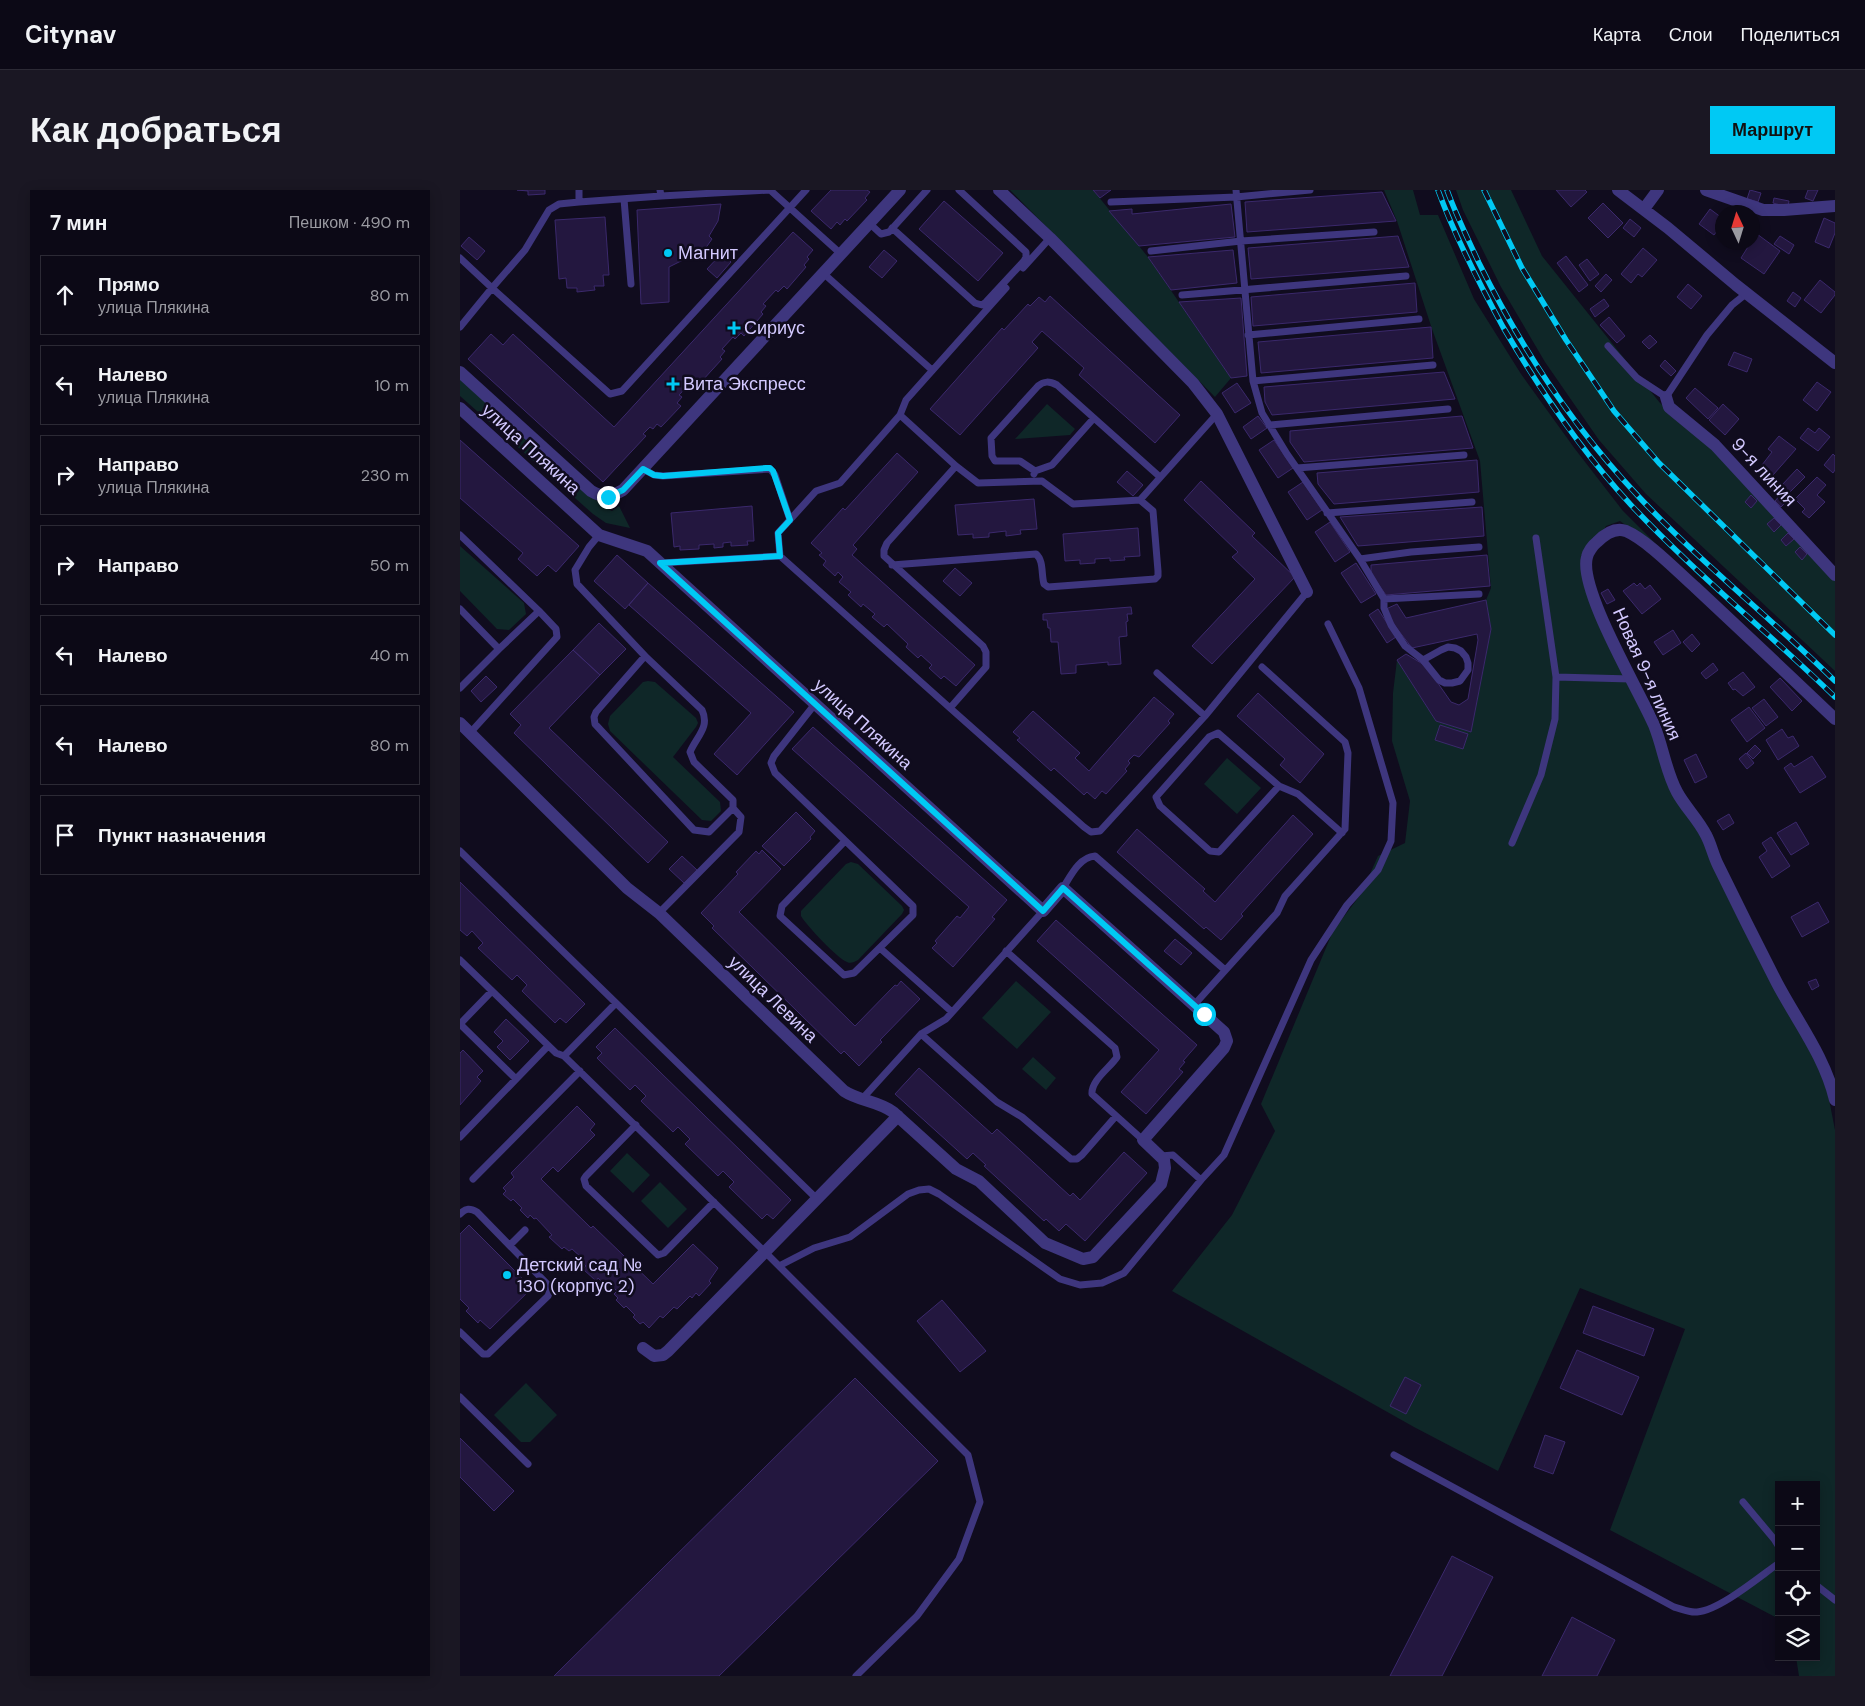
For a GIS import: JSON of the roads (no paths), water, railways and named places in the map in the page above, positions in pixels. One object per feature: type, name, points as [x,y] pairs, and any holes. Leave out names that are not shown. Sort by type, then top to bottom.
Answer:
[{"type":"street","points":[[460,372],[591,491],[608,497],[616,495],[643,469],[900,190]]},
{"type":"street","points":[[999,190],[1050,238],[1194,383],[1217,414],[1306,592]]},
{"type":"street","points":[[1618,190],[1835,363]]},
{"type":"street","points":[[1644,209],[1658,190]]},
{"type":"street","points":[[1706,190],[1763,210],[1835,206]]},
{"type":"street","name":"9-я линия","points":[[1666,397],[1669,407],[1715,445],[1835,575]]},
{"type":"street","name":"улица Плякина","points":[[460,408],[599,535],[647,551],[1043,911]]},
{"type":"street","name":"Новая 9-я линия","points":[[1835,719],[1667,562],[1637,538],[1624,531],[1615,530],[1603,536],[1594,544],[1587,557],[1586,571],[1590,587],[1604,624],[1654,725],[1664,751],[1670,777],[1677,792],[1705,834],[1778,985],[1824,1066],[1831,1082],[1835,1100]]},
{"type":"street","name":"улица Левина","points":[[460,724],[628,888],[659,913],[844,1091],[862,1100],[885,1106],[956,1169],[978,1182],[1045,1243],[1078,1257],[1088,1259],[1097,1254],[1161,1184],[1165,1164],[1161,1156]]},
{"type":"street","points":[[1043,911],[1063,888],[1224,1032],[1227,1040],[1224,1048],[1142,1140],[1161,1156]]},
{"type":"street","points":[[643,1348],[654,1356],[663,1355],[668,1351],[898,1116]]},
{"type":"lane","points":[[579,190],[580,202]]},
{"type":"lane","points":[[460,327],[525,250],[549,210],[559,204],[660,193],[770,190],[841,254]]},
{"type":"lane","points":[[460,258],[610,394],[622,391],[806,190]]},
{"type":"lane","points":[[869,224],[881,234],[885,234],[927,190]]},
{"type":"lane","points":[[892,228],[975,303],[982,305],[1024,261],[1026,252],[959,190]]},
{"type":"lane","points":[[1111,202],[1310,190]]},
{"type":"lane","points":[[1236,193],[1253,381],[1262,413],[1327,513],[1360,559],[1384,600],[1384,608],[1391,625],[1405,646],[1423,660],[1439,680],[1445,683],[1452,684],[1460,681],[1468,670],[1466,657],[1455,648],[1448,647],[1423,660]]},
{"type":"lane","points":[[624,198],[630,284]]},
{"type":"lane","points":[[1151,251],[1241,241],[1374,232]]},
{"type":"lane","points":[[1050,238],[906,400],[900,415],[840,483],[816,491],[778,533],[780,556],[1091,832],[1100,831],[1108,825],[1205,716],[1306,592]]},
{"type":"lane","points":[[823,273],[932,370]]},
{"type":"lane","points":[[1182,295],[1406,276]]},
{"type":"lane","points":[[1608,346],[1637,378],[1666,397],[1707,335],[1732,305],[1747,293]]},
{"type":"lane","points":[[1248,335],[1419,319]]},
{"type":"lane","points":[[1253,381],[1433,365]]},
{"type":"lane","points":[[1035,471],[1020,461],[995,461],[992,458],[991,443],[994,435],[1038,386],[1043,382],[1051,382],[1160,477]]},
{"type":"lane","points":[[1269,425],[1448,409]]},
{"type":"lane","points":[[1140,500],[1217,414]]},
{"type":"lane","points":[[892,565],[1036,554],[1041,562],[1044,584],[1048,587],[1064,588],[1155,580],[1158,576],[1154,511],[1140,500],[1072,504],[1042,481],[978,483],[956,466],[900,415]]},
{"type":"lane","points":[[1030,481],[1035,471],[1052,465],[1094,418]]},
{"type":"lane","points":[[1297,468],[1464,455]]},
{"type":"lane","points":[[950,708],[986,667],[985,648],[892,565],[884,556],[884,550],[887,543],[956,466]]},
{"type":"lane","points":[[643,469],[654,475],[663,476],[770,468],[790,520]]},
{"type":"lane","points":[[1327,513],[1472,502]]},
{"type":"lane","points":[[460,534],[539,610],[556,629],[557,637],[470,733]]},
{"type":"lane","points":[[599,535],[575,570],[577,584],[645,656],[702,710],[706,719],[704,728],[690,752],[694,762],[732,800],[733,808],[741,817],[739,832],[659,913]]},
{"type":"lane","points":[[1512,843],[1541,775],[1555,719],[1556,677],[1536,538]]},
{"type":"lane","points":[[1360,559],[1412,552],[1479,547]]},
{"type":"lane","points":[[660,563],[780,556]]},
{"type":"lane","points":[[1384,600],[1479,594]]},
{"type":"lane","points":[[460,610],[499,649]]},
{"type":"lane","points":[[460,688],[539,610]]},
{"type":"lane","points":[[779,1266],[814,1248],[850,1237],[908,1194],[929,1189],[939,1194],[1060,1279],[1080,1285],[1102,1283],[1124,1273],[1224,1154],[1311,960],[1347,905],[1378,870],[1392,841],[1393,803],[1359,688],[1328,624]]},
{"type":"lane","points":[[645,656],[596,712],[594,717],[595,724],[694,830],[709,832],[733,808]]},
{"type":"lane","points":[[1194,1005],[1277,912],[1285,896],[1342,833],[1346,822],[1348,753],[1345,742],[1262,667]]},
{"type":"lane","points":[[1157,673],[1205,716]]},
{"type":"lane","points":[[1556,677],[1632,679]]},
{"type":"lane","points":[[815,704],[774,756],[771,763],[775,774],[913,906],[913,915],[881,949],[854,973],[844,975],[780,916],[782,906],[845,841]]},
{"type":"lane","points":[[1279,786],[1219,852],[1210,850],[1160,806],[1156,797],[1209,737],[1218,733],[1279,786],[1298,794],[1342,833]]},
{"type":"lane","points":[[460,851],[817,1199]]},
{"type":"lane","points":[[1063,888],[1073,872],[1084,860],[1089,856],[1095,856],[1225,970]]},
{"type":"lane","points":[[862,1100],[921,1034],[946,1019],[1043,911]]},
{"type":"lane","points":[[881,949],[952,1012]]},
{"type":"lane","points":[[1006,951],[1115,1048],[1118,1057],[1092,1089],[1092,1094],[1142,1140]]},
{"type":"lane","points":[[460,960],[548,1046],[556,1053],[564,1056],[580,1070],[968,1455],[980,1502],[959,1558],[917,1616],[856,1676]]},
{"type":"lane","points":[[492,991],[460,1024],[516,1079]]},
{"type":"lane","points":[[564,1056],[616,1003]]},
{"type":"lane","points":[[921,1034],[997,1102],[1022,1117],[1071,1159],[1082,1155],[1116,1116]]},
{"type":"lane","points":[[460,1136],[548,1046]]},
{"type":"lane","points":[[473,1179],[580,1070]]},
{"type":"lane","points":[[636,1125],[584,1179],[586,1186],[613,1213],[655,1253],[662,1254],[714,1202]]},
{"type":"lane","points":[[1161,1156],[1172,1155],[1201,1180]]},
{"type":"lane","points":[[460,1214],[466,1209],[472,1209],[551,1288],[551,1292],[488,1354],[483,1354],[479,1351],[460,1332]]},
{"type":"lane","points":[[510,1245],[525,1230]]},
{"type":"lane","points":[[460,1397],[528,1464]]},
{"type":"lane","points":[[1394,1455],[1674,1606],[1688,1611],[1707,1610],[1724,1602],[1775,1566]]},
{"type":"lane","points":[[1743,1502],[1775,1541]]},
{"type":"lane","points":[[1820,1588],[1835,1600]]},
{"type":"railway","points":[[1438,190],[1468,260],[1503,327],[1578,442],[1631,505],[1680,555],[1835,697]]},
{"type":"railway","points":[[1447,190],[1458,218],[1495,295],[1550,386],[1592,443],[1615,471],[1662,521],[1835,681]]},
{"type":"railway","points":[[1484,190],[1522,268],[1566,340],[1614,411],[1659,463],[1835,635]]},
{"type":"place","name":"Магнит","points":[[668,253]]},
{"type":"place","name":"Сириус","points":[[734,328]]},
{"type":"place","name":"Вита Экспресс","points":[[673,384]]},
{"type":"place","name":"Детский сад № 130 (корпус 2)","points":[[507,1275]]}]
